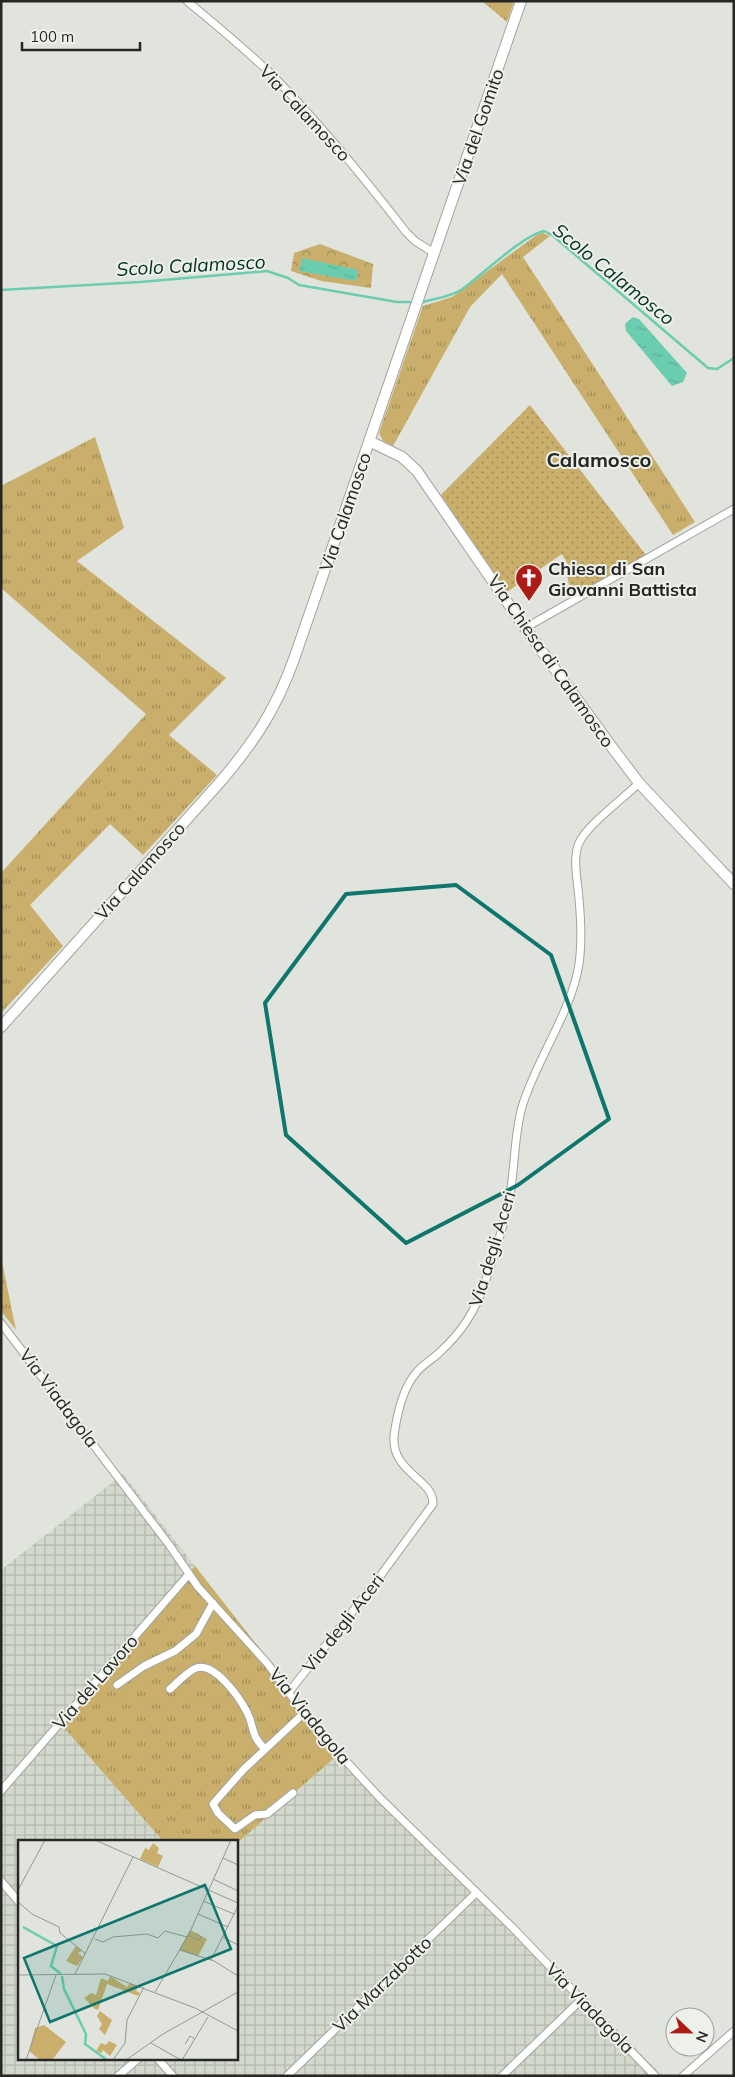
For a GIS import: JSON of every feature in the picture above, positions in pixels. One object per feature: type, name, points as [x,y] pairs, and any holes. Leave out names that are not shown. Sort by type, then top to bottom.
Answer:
[{"type":"street","name":"Via Calamosco","points":[[1,1026],[221,781],[263,727],[287,678],[434,253],[415,241],[406,232],[335,143],[275,77],[187,1]]},
{"type":"street","name":"Via del Gomito","points":[[434,253],[521,1]]},
{"type":"street","name":"Via Chiesa di Calamosco","points":[[369,441],[402,457],[417,471],[525,628],[639,783],[734,884]]},
{"type":"street","points":[[525,628],[734,509]]},
{"type":"street","name":"Via degli Aceri","points":[[289,1692],[378,1579],[433,1504],[433,1498],[424,1485],[402,1464],[393,1448],[394,1432],[400,1407],[406,1388],[416,1372],[453,1340],[477,1306],[510,1196],[517,1130],[522,1108],[541,1057],[570,997],[579,965],[581,935],[577,850],[584,834],[639,783]]},
{"type":"street","name":"Via Viadagola","points":[[1,1323],[170,1546],[189,1574],[267,1663],[312,1724],[380,1798],[513,1928],[655,2076]]},
{"type":"street","name":"Via del Lavoro","points":[[1,1791],[189,1574]]},
{"type":"street","points":[[117,1685],[144,1666],[175,1651],[196,1634],[213,1603]]},
{"type":"street","points":[[170,1689],[193,1669],[203,1667],[210,1669],[221,1677],[243,1706],[255,1738],[265,1749]]},
{"type":"street","points":[[293,1793],[267,1814],[255,1815],[237,1829],[231,1827],[212,1804],[304,1712]]},
{"type":"street","points":[[1,1881],[18,1901]]},
{"type":"street","name":"Via Marzabotto","points":[[288,2076],[476,1893]]},
{"type":"street","points":[[502,2076],[582,1999]]},
{"type":"street","points":[[683,2076],[734,2031]]},
{"type":"street","points":[[118,2076],[137,2060]]},
{"type":"street","points":[[159,2060],[173,2076]]},
{"type":"highlighted area","points":[[456,885],[551,955],[609,1119],[518,1185],[406,1243],[286,1135],[265,1003],[346,894]]},
{"type":"shaded area","points":[[123,1474],[195,1566],[58,1721],[162,1840],[18,1840],[18,2060],[238,2060],[238,1842],[341,1752],[663,2076],[1,2076],[1,1570]]},
{"type":"green space","points":[[482,1],[514,1],[507,22]]},
{"type":"green space","points":[[543,233],[550,236],[523,257],[695,522],[673,535],[502,274],[470,307],[393,446],[383,441],[379,433],[423,306],[452,297],[538,234]]},
{"type":"green space","points":[[320,244],[373,264],[371,288],[321,281],[291,271],[294,253]]},
{"type":"green space","points":[[530,405],[649,559],[573,605],[567,574],[571,570],[562,554],[507,592],[441,495]]},
{"type":"green space","points":[[95,437],[124,528],[77,561],[226,678],[169,735],[217,775],[143,855],[110,824],[30,905],[63,946],[1,1013],[1,873],[146,714],[1,588],[1,486]]},
{"type":"green space","points":[[1,1257],[16,1330],[1,1311]]},
{"type":"green space","points":[[195,1566],[294,1692],[314,1721],[341,1752],[238,1842],[238,1840],[162,1840],[58,1721]]},
{"type":"water","points":[[302,258],[358,270],[356,281],[299,271]]},
{"type":"water","points":[[633,317],[639,319],[687,373],[683,382],[672,386],[626,331],[625,324]]},
{"type":"waterway","name":"Scolo Calamosco","points":[[423,302],[448,296],[461,290],[525,240],[544,231],[552,235],[708,368],[717,369],[734,358]]},
{"type":"waterway","name":"Scolo Calamosco","points":[[1,290],[140,282],[267,271],[288,278],[299,285],[397,302],[410,302]]},
{"type":"place","name":"Chiesa di San Giovanni Battista","points":[[529,602]]},
{"type":"district","name":"Calamosco","points":[[599,459]]}]
